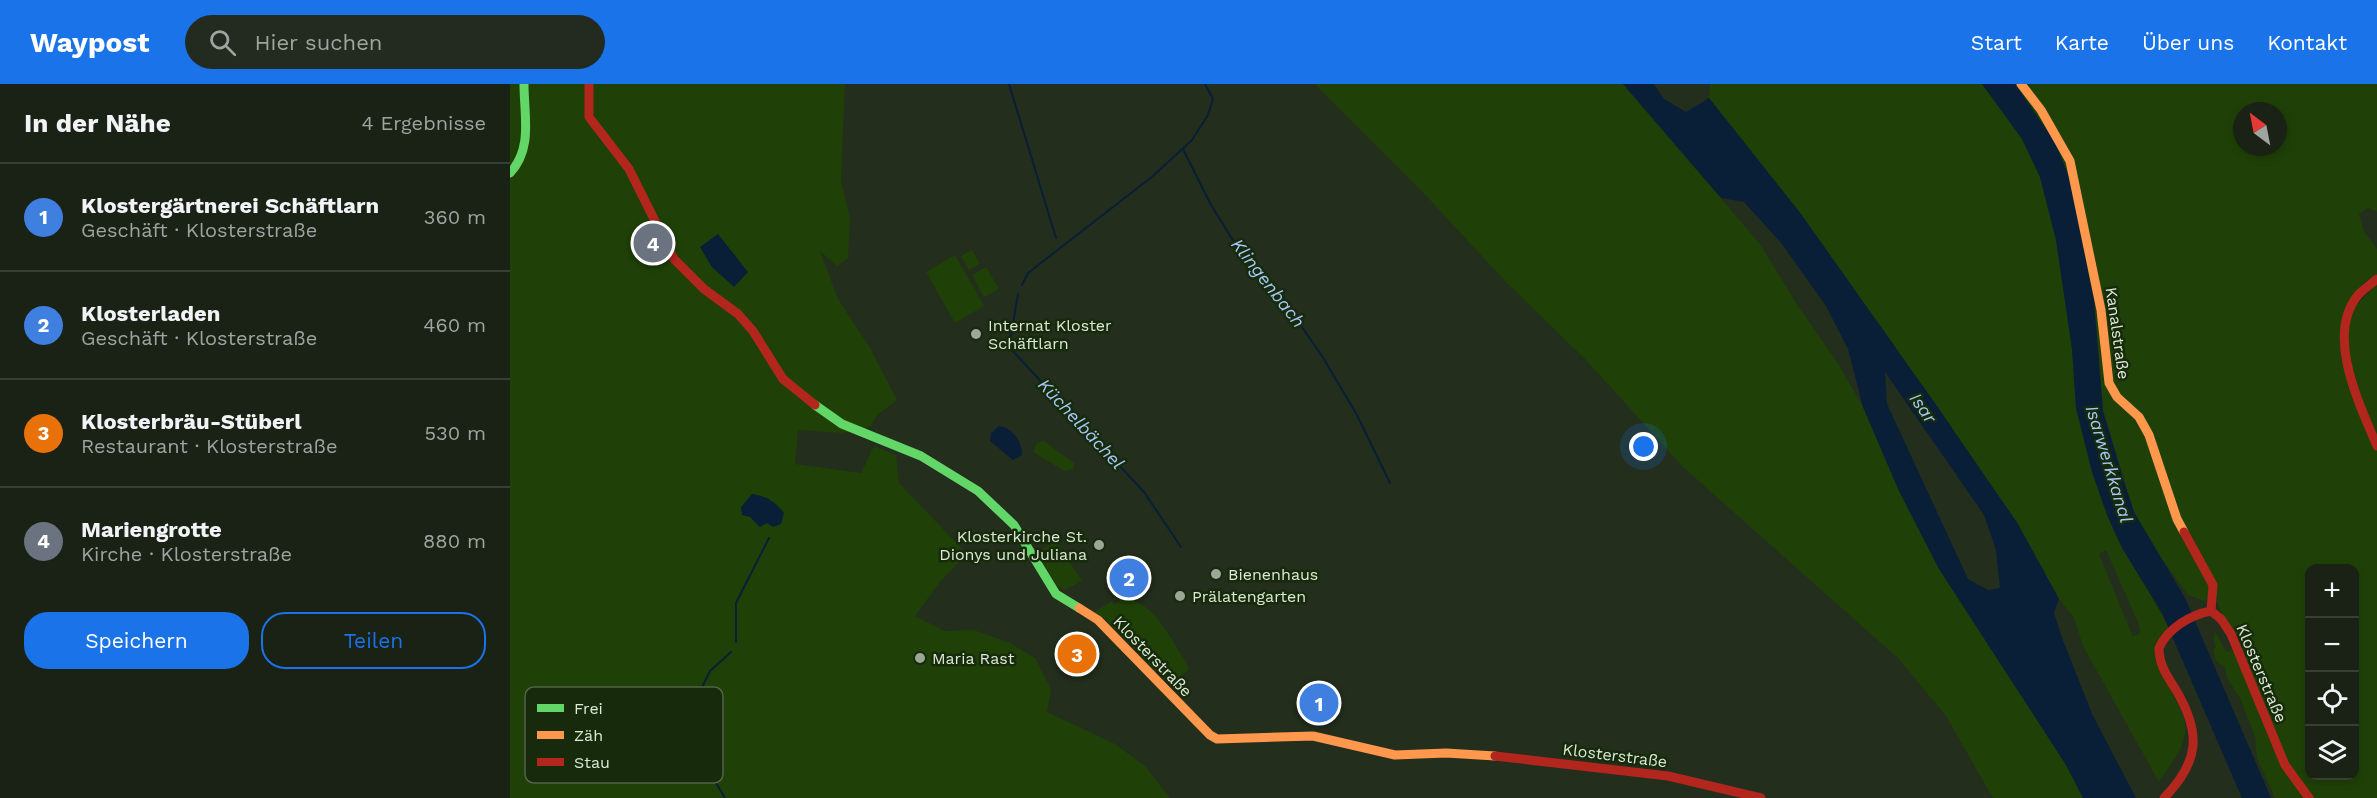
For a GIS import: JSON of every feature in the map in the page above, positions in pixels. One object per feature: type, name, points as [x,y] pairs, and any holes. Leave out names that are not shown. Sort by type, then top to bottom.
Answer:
[{"type":"main road","points":[[510,173],[518,167],[526,144],[524,84]]},
{"type":"main road","name":"Klosterstraße","points":[[589,84],[587,104],[589,117],[629,169],[674,259],[686,274],[745,322],[794,390],[842,424],[921,456],[978,491],[1014,525],[1056,594],[1098,620],[1210,735],[1217,739],[1232,740],[1313,736],[1395,755],[1446,753],[1501,756],[1668,776],[1761,798]]},
{"type":"main road","name":"Kanalstraße","points":[[2022,84],[2042,110],[2070,161],[2099,299],[2109,383],[2116,397],[2139,417],[2148,435],[2177,519],[2213,585],[2211,611]]},
{"type":"main road","points":[[2377,279],[2354,301],[2344,323],[2343,337],[2348,370],[2377,446]]},
{"type":"main road","points":[[2164,798],[2180,784],[2191,765],[2195,741],[2187,710],[2159,663],[2160,643],[2168,634],[2197,615],[2211,611]]},
{"type":"main road","name":"Klosterstraße","points":[[2211,611],[2222,618],[2235,642],[2283,761],[2309,798]]},
{"type":"green space","points":[[510,84],[845,84],[841,180],[850,219],[848,258],[837,266],[820,251],[838,299],[870,348],[897,400],[876,416],[871,426],[843,433],[798,430],[795,464],[861,473],[874,446],[896,455],[899,483],[967,554],[942,579],[915,616],[945,631],[974,630],[1010,643],[1035,658],[1051,689],[1047,712],[1115,744],[1145,766],[1170,798],[510,798]]},
{"type":"green space","points":[[1315,84],[1623,84],[1760,244],[1798,306],[1839,365],[1863,407],[1899,491],[1939,569],[2066,765],[2083,798],[1993,798],[1946,716],[1898,658],[1683,467],[1586,360],[1505,281],[1419,188]]},
{"type":"green space","points":[[1710,84],[1982,84],[2022,139],[2040,177],[2056,240],[2072,349],[2076,408],[2092,472],[2114,532],[2170,629],[2159,639],[2155,650],[2161,674],[2182,711],[2185,731],[2181,747],[2159,782],[2083,646],[2074,618],[2059,599],[2017,524],[1801,214],[1709,98]],"holes":[[[2106,550],[2139,625],[2140,633],[2133,637],[2099,554]]]},
{"type":"green space","points":[[2015,84],[2377,84],[2377,212],[2368,208],[2359,214],[2364,231],[2377,249],[2377,274],[2364,282],[2349,300],[2358,304],[2377,284],[2377,798],[2275,798],[2257,758],[2255,737],[2241,700],[2227,678],[2225,667],[2217,662],[2213,652],[2216,646],[2213,638],[2215,631],[2226,652],[2243,647],[2240,640],[2220,610],[2217,596],[2203,601],[2187,594],[2151,543],[2134,512],[2103,411],[2094,301],[2055,142]]},
{"type":"green space","points":[[972,250],[980,264],[969,270],[961,256]]},
{"type":"green space","points":[[955,255],[984,306],[955,323],[926,272]]},
{"type":"green space","points":[[986,267],[999,289],[984,297],[972,275]]},
{"type":"green space","points":[[1044,441],[1074,463],[1073,469],[1064,471],[1033,452],[1037,443]]},
{"type":"green space","points":[[1056,541],[1082,581],[1065,590],[1057,586],[1040,557],[1042,549]]},
{"type":"green space","points":[[1124,599],[1135,601],[1153,614],[1168,633],[1189,670],[1172,681],[1165,680],[1106,620],[1094,612],[1112,601],[1114,604]]},
{"type":"water","name":"Isar","points":[[1623,84],[1654,84],[1664,99],[1686,112],[1709,98],[1801,214],[2018,524],[2059,599],[2054,613],[2062,638],[2093,716],[2136,798],[2083,798],[2066,765],[1939,569],[1899,491],[1863,407],[1848,349],[1826,306],[1782,244],[1744,202],[1721,198]],"holes":[[[1885,372],[1984,515],[1996,550],[2000,588],[1988,590],[1968,579],[1887,404]]]},
{"type":"water","name":"Isarwerkkanal","points":[[1982,84],[2015,84],[2055,142],[2070,179],[2094,301],[2103,411],[2126,488],[2134,512],[2185,598],[2271,798],[2242,798],[2162,613],[2122,548],[2107,515],[2092,472],[2076,408],[2072,349],[2056,240],[2040,177],[2022,139]]},
{"type":"water","points":[[718,234],[748,272],[734,287],[712,267],[700,247]]},
{"type":"water","points":[[999,426],[1008,429],[1016,436],[1022,455],[1013,460],[990,441],[991,433]]},
{"type":"water","points":[[752,494],[762,496],[778,506],[784,513],[781,524],[773,527],[767,523],[760,527],[750,517],[742,515],[741,507]]},
{"type":"waterway","name":"Küchelbächel","points":[[1009,84],[1056,238]]},
{"type":"waterway","points":[[1022,285],[1028,273],[1153,176],[1192,140],[1208,115],[1213,99],[1205,84]]},
{"type":"waterway","name":"Klingenbach","points":[[1183,149],[1210,203],[1232,239],[1266,275],[1322,356],[1357,415],[1390,483]]},
{"type":"waterway","name":"Küchelbächel","points":[[1018,294],[1009,347],[1144,492],[1181,547]]},
{"type":"waterway","points":[[736,642],[736,603],[769,538]]},
{"type":"waterway","points":[[702,687],[710,671],[731,652]]},
{"type":"waterway","points":[[716,783],[725,798]]},
{"type":"traffic: fast","points":[[510,173],[522,153],[525,142],[524,84]]},
{"type":"traffic: fast","points":[[815,405],[842,424],[921,456],[978,491],[1014,525],[1056,594],[1079,608]]},
{"type":"traffic: slow","points":[[2021,84],[2041,110],[2070,161],[2101,310],[2109,383],[2117,397],[2139,417],[2149,435],[2177,519],[2184,532]]},
{"type":"traffic: slow","points":[[1079,608],[1098,620],[1210,735],[1217,739],[1313,736],[1395,755],[1446,753],[1495,756]]},
{"type":"traffic: jam","points":[[589,84],[589,117],[629,169],[674,259],[704,289],[738,314],[753,331],[783,379],[815,405]]},
{"type":"traffic: jam","points":[[2377,279],[2359,294],[2349,310],[2345,329],[2348,370],[2377,446]]},
{"type":"traffic: jam","points":[[2184,532],[2213,585],[2211,611]]},
{"type":"traffic: jam","points":[[2164,798],[2176,785],[2190,760],[2193,734],[2184,706],[2162,665],[2159,648],[2168,634],[2180,624],[2211,611],[2221,619],[2231,634],[2285,765],[2309,798]]},
{"type":"traffic: jam","points":[[1495,756],[1668,776],[1761,798]]},
{"type":"place","name":"Mariengrotte","points":[[653,243]]},
{"type":"place","name":"Internat Kloster Schäftlarn","points":[[976,334]]},
{"type":"place","name":"Klosterkirche St. Dionys und Juliana","points":[[1099,545]]},
{"type":"place","name":"Bienenhaus","points":[[1216,574]]},
{"type":"place","name":"Klosterladen","points":[[1129,578]]},
{"type":"place","name":"Prälatengarten","points":[[1180,596]]},
{"type":"place","name":"Klosterbräu-Stüberl","points":[[1077,654]]},
{"type":"place","name":"Maria Rast","points":[[920,658]]},
{"type":"place","name":"Klostergärtnerei Schäftlarn","points":[[1319,703]]}]
